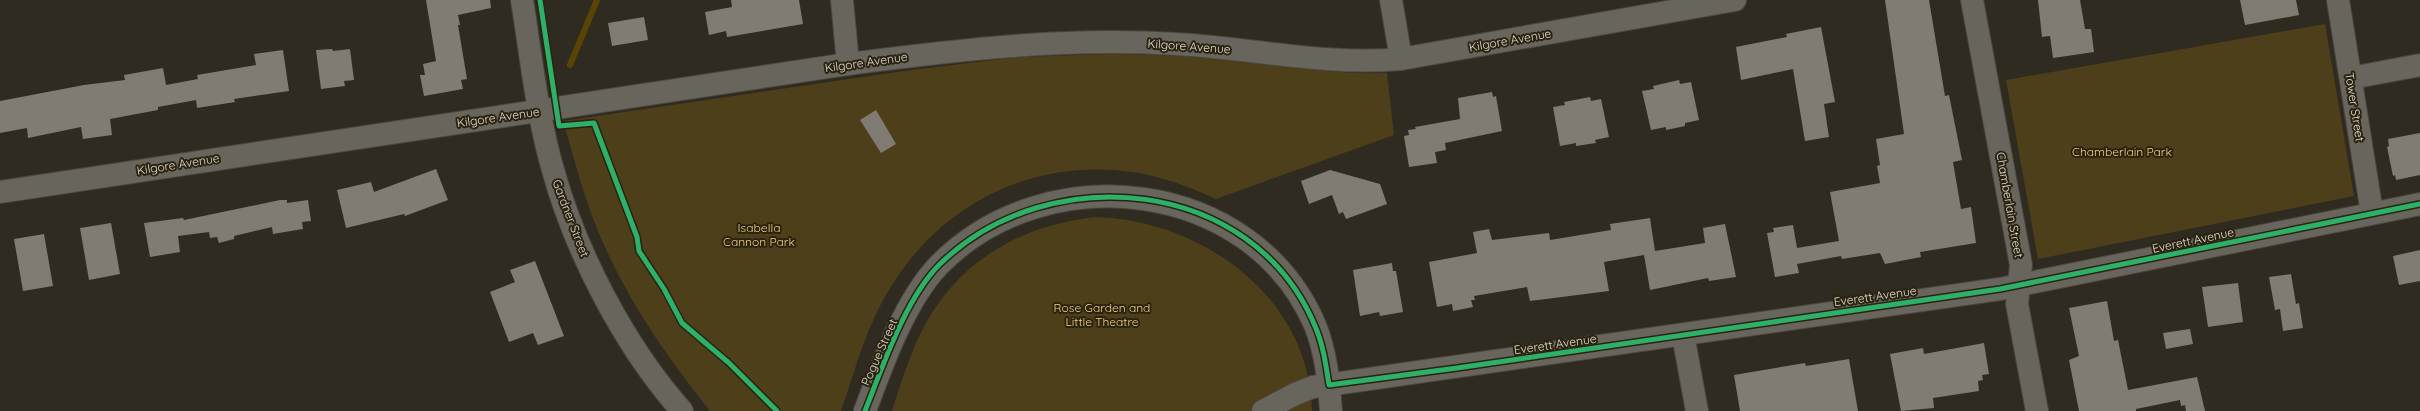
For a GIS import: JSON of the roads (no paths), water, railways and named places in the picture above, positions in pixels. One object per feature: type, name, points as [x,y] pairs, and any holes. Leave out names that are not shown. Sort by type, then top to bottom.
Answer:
[{"type":"street","name":"Gardner Street","points":[[522,0],[540,111],[553,171],[569,216],[593,274],[632,343],[659,385],[682,411]]},
{"type":"street","points":[[842,0],[848,64]]},
{"type":"street","points":[[1391,0],[1401,59]]},
{"type":"street","name":"Kilgore Avenue","points":[[0,192],[278,148],[540,111],[848,64],[1011,45],[1116,42],[1238,49],[1365,62],[1401,59],[1676,5],[1735,0]]},
{"type":"street","name":"Chamberlain Street","points":[[1972,0],[2021,266],[2017,304],[2037,411]]},
{"type":"street","name":"Tower Street","points":[[2338,0],[2372,213]]},
{"type":"street","points":[[2351,78],[2420,65]]},
{"type":"street","name":"Pogue Street","points":[[865,411],[900,325],[938,266],[962,245],[992,226],[1025,210],[1062,200],[1098,195],[1161,202],[1195,211],[1227,226],[1249,241],[1272,262],[1307,308],[1322,345],[1329,385],[1331,411]]},
{"type":"street","name":"Everett Avenue","points":[[1263,411],[1295,394],[1329,385],[2018,286],[2420,204]]},
{"type":"street","points":[[1683,335],[1697,411]]},
{"type":"waterway","points":[[570,65],[597,0]]},
{"type":"park label","name":"Chamberlain Park","points":[[2122,151]]},
{"type":"park label","name":"Isabella Cannon Park","points":[[759,234]]},
{"type":"park label","name":"Rose Garden and Little Theatre","points":[[1102,314]]}]
